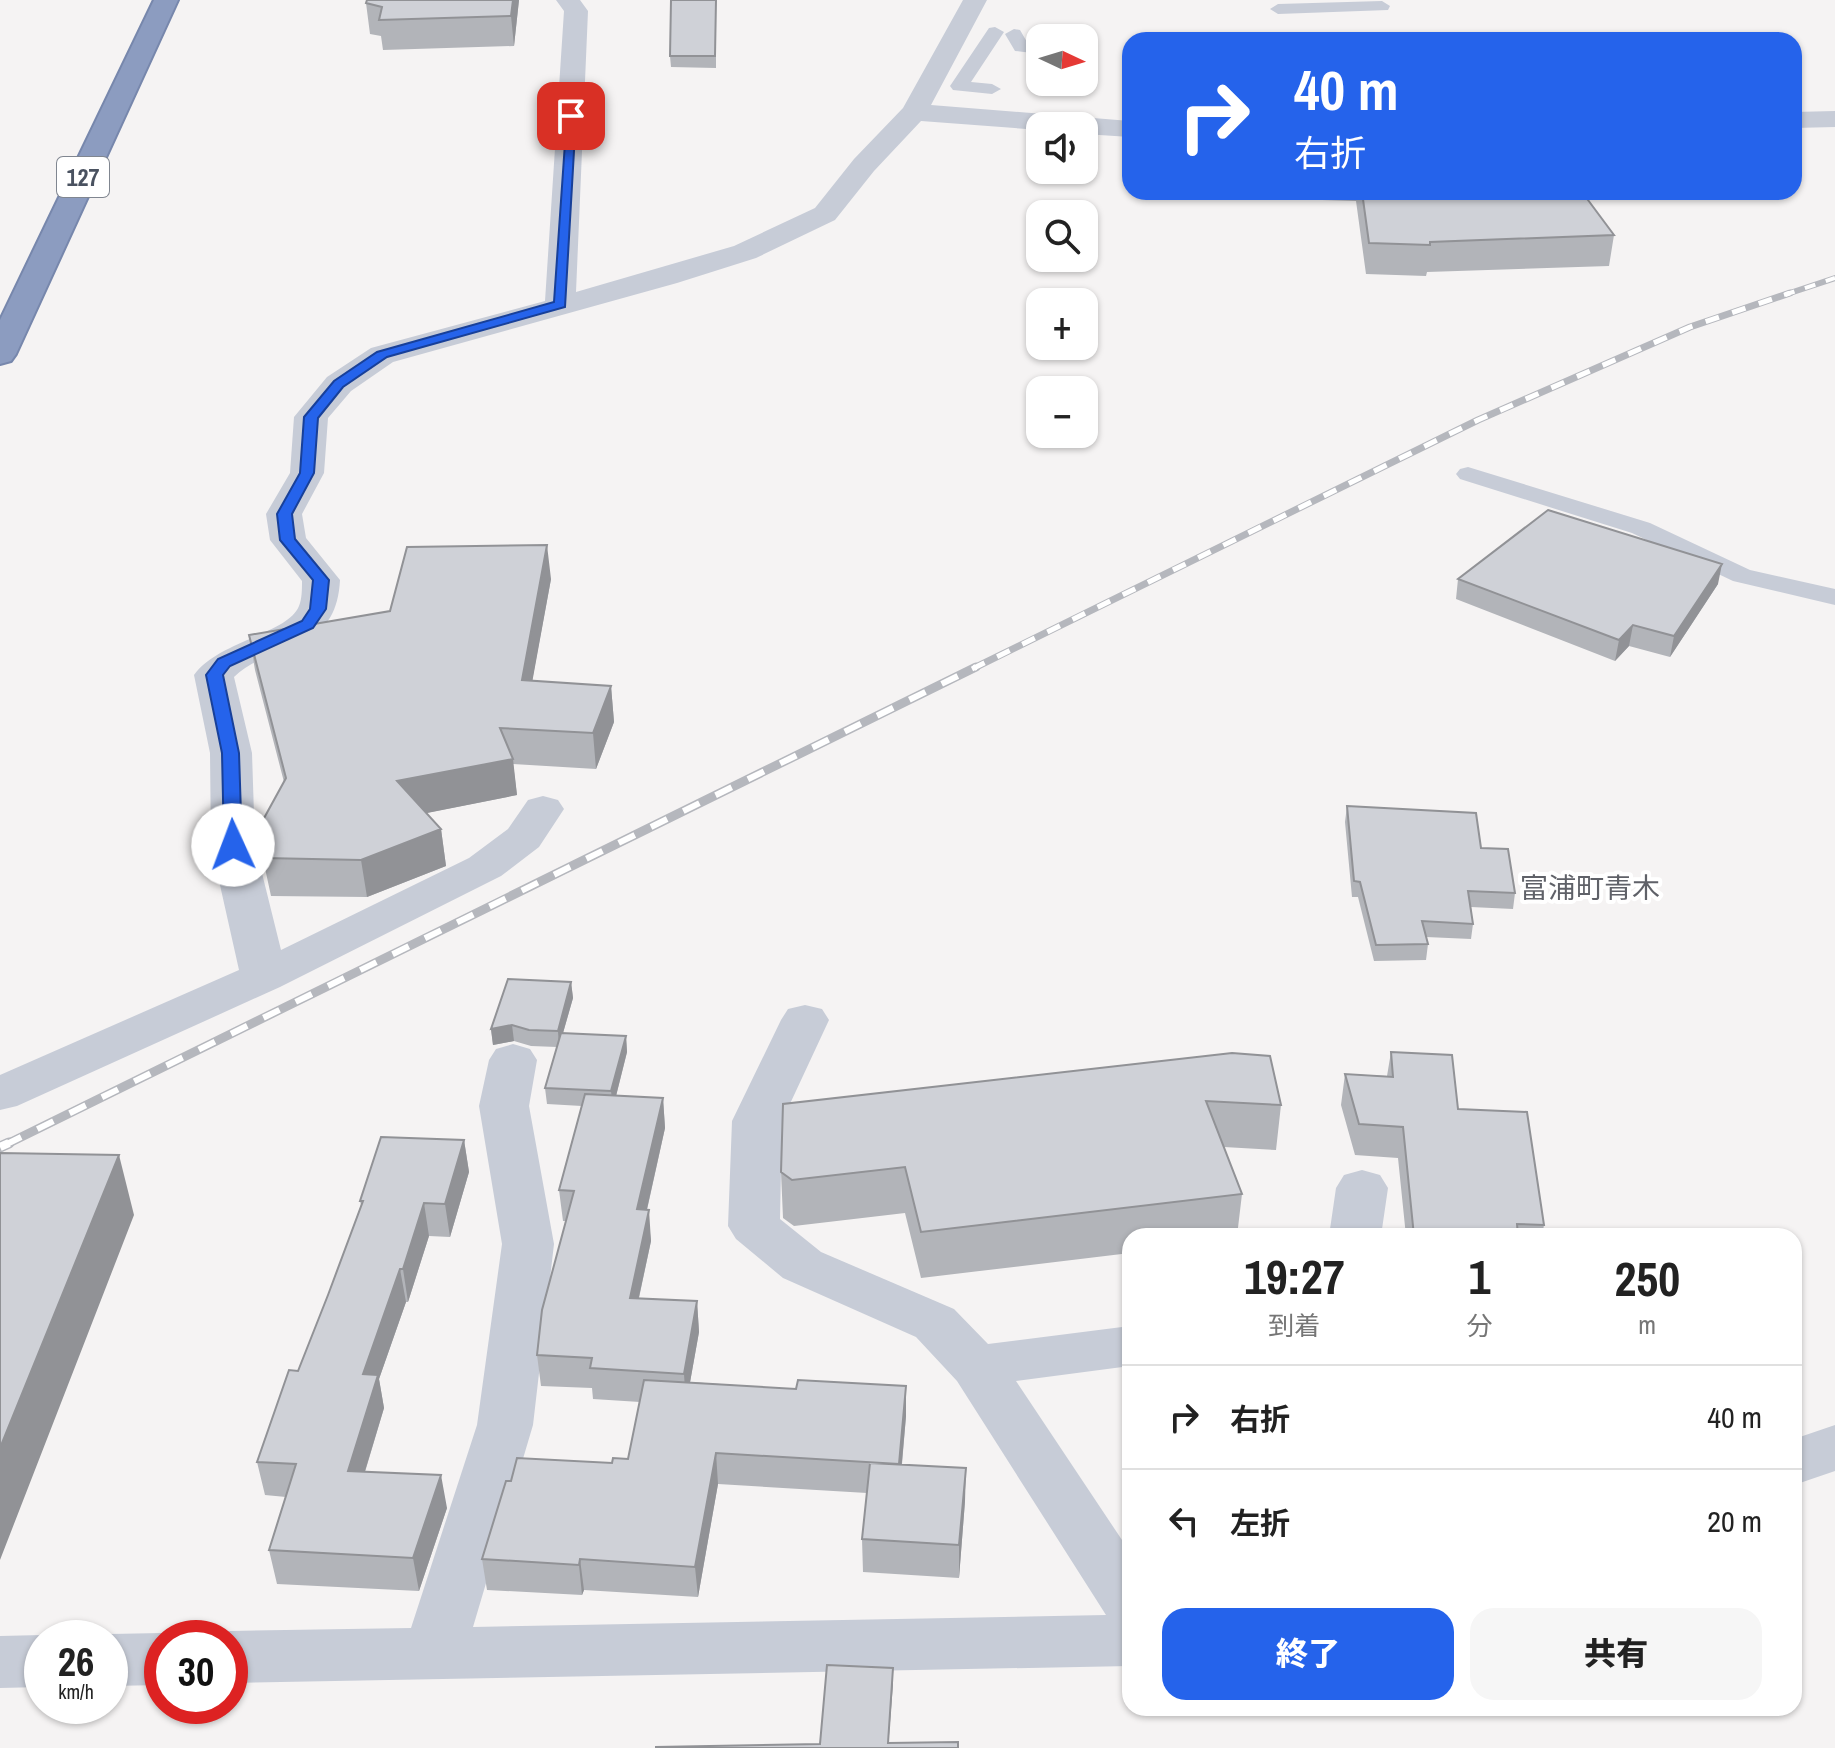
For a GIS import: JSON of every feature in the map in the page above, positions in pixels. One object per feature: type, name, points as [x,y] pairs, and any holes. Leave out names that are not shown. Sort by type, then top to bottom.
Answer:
[{"type":"highway","name":"127","points":[[0,354],[166,0]]},
{"type":"street","points":[[560,305],[576,11],[568,0]]},
{"type":"street","points":[[264,977],[233,845],[231,753],[214,675],[224,663],[307,624],[318,609],[321,580],[288,540],[284,514],[307,473],[311,417],[339,384],[382,355],[666,277],[745,252],[825,214],[864,165],[914,112],[975,0]]},
{"type":"street","points":[[914,112],[1122,128]]},
{"type":"street","points":[[1802,120],[1835,119]]},
{"type":"street","points":[[0,1094],[264,977],[485,867],[524,838],[543,809]]},
{"type":"street","points":[[805,1020],[757,1121],[754,1226],[802,1265],[935,1323],[976,1366],[1122,1590]]},
{"type":"street","points":[[434,1653],[505,1425],[509,1395],[528,1244],[504,1106],[513,1060]]},
{"type":"street","points":[[976,1366],[1122,1347]]},
{"type":"street","points":[[1802,1460],[1835,1447]]},
{"type":"street","points":[[248,1657],[1122,1640]]},
{"type":"street","points":[[0,1662],[24,1661]]},
{"type":"lane","points":[[1278,9],[1382,6]]},
{"type":"lane","points":[[992,89],[959,86],[995,32]]},
{"type":"lane","points":[[1014,34],[1021,47],[1026,48]]},
{"type":"lane","points":[[1468,474],[1641,528],[1742,576],[1835,597]]},
{"type":"building","points":[[367,0],[513,0],[511,16],[379,20],[382,7],[366,3]]},
{"type":"building","points":[[671,0],[716,0],[715,56],[670,56]]},
{"type":"building","points":[[1363,200],[1588,200],[1614,235],[1430,242],[1430,245],[1369,243]]},
{"type":"building","points":[[1548,510],[1722,564],[1674,636],[1633,625],[1619,640],[1458,579]]},
{"type":"building","points":[[547,545],[522,680],[611,686],[593,733],[500,728],[513,759],[397,781],[441,829],[361,860],[264,858],[257,831],[286,778],[249,635],[390,611],[407,547]]},
{"type":"building","points":[[1347,806],[1476,813],[1481,848],[1508,849],[1515,893],[1468,891],[1473,924],[1422,921],[1428,944],[1376,945],[1360,882],[1354,881]]},
{"type":"building","points":[[508,979],[571,982],[558,1031],[529,1030],[512,1025],[491,1029]]},
{"type":"building","points":[[561,1033],[626,1036],[611,1091],[545,1088]]},
{"type":"building","points":[[1391,1052],[1452,1055],[1458,1109],[1527,1112],[1544,1225],[1413,1228],[1403,1127],[1359,1124],[1345,1074],[1393,1077]]},
{"type":"building","points":[[1232,1053],[1270,1056],[1281,1105],[1206,1101],[1242,1194],[921,1232],[905,1167],[792,1180],[781,1172],[783,1104]]},
{"type":"building","points":[[585,1094],[663,1098],[637,1209],[649,1210],[630,1298],[697,1301],[684,1374],[590,1368],[592,1358],[537,1355],[542,1310],[574,1191],[559,1190]]},
{"type":"building","points":[[381,1137],[464,1140],[445,1204],[424,1203],[363,1374],[378,1375],[348,1471],[441,1475],[413,1558],[269,1550],[296,1464],[257,1462],[289,1370],[298,1371],[328,1295],[363,1201],[360,1201]]},
{"type":"building","points":[[0,1153],[119,1155],[0,1448]]},
{"type":"building","points":[[644,1380],[796,1389],[798,1380],[906,1386],[899,1464],[716,1453],[695,1567],[580,1559],[579,1565],[482,1559],[506,1481],[511,1481],[517,1458],[612,1463],[613,1458],[628,1459]]},
{"type":"building","points":[[870,1463],[966,1468],[959,1545],[862,1539]]},
{"type":"building","points":[[827,1665],[893,1668],[888,1743],[958,1742],[958,1748],[656,1748],[820,1744]]},
{"type":"railway","points":[[1790,293],[1835,278]]},
{"type":"railway","points":[[972,669],[1478,420],[1690,327],[1790,293]]},
{"type":"railway","points":[[1784,295],[1790,293]]},
{"type":"railway","points":[[5,1145],[976,667]]},
{"type":"railway","points":[[0,1147],[9,1143]]},
{"type":"district","name":"富浦町青木","points":[[1590,888]]},
{"type":"route","points":[[233,845],[231,753],[214,675],[224,663],[307,624],[318,609],[321,580],[288,540],[284,514],[307,473],[311,417],[339,384],[382,355],[560,305],[571,116]]}]
